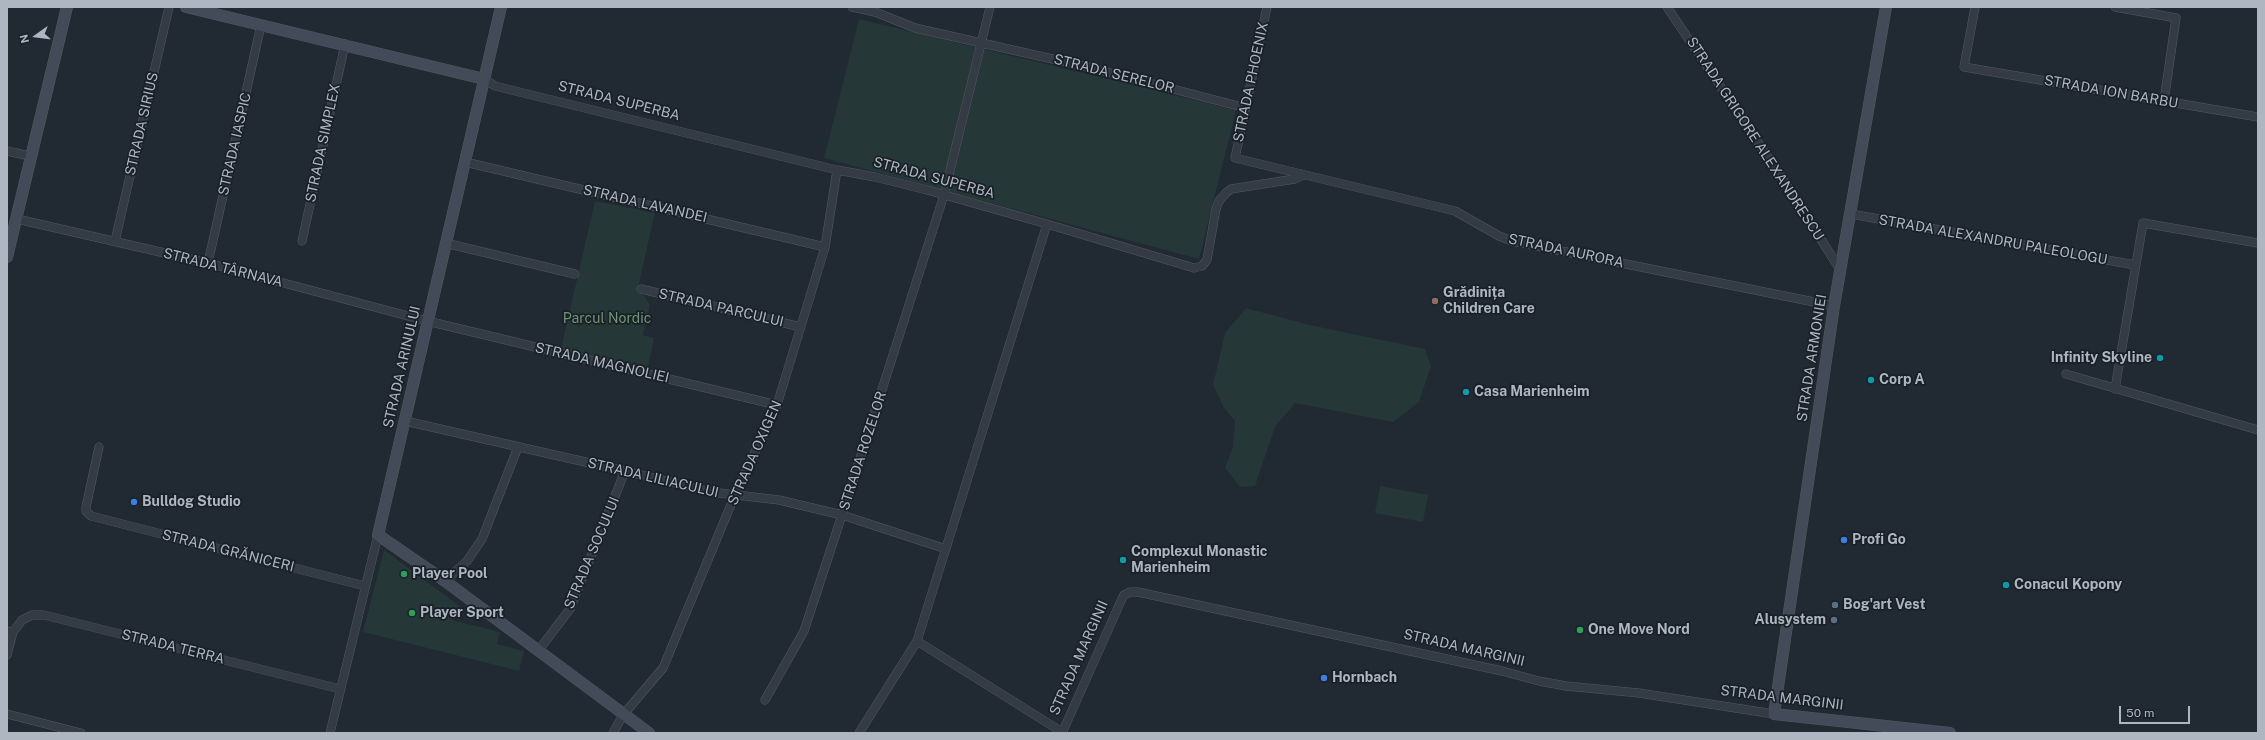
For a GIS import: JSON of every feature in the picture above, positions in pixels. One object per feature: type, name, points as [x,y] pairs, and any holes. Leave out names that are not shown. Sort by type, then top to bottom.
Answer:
[{"type":"street","points":[[7,257],[17,219],[30,156],[67,7]]},
{"type":"street","name":"STRADA SIRIUS","points":[[115,241],[169,7]]},
{"type":"street","name":"STRADA SUPERBA","points":[[186,7],[198,8],[261,25],[345,44],[484,79],[495,86],[837,170],[875,177],[1047,224],[1190,268],[1198,268],[1207,260],[1216,210],[1219,200],[1226,193],[1231,189],[1295,179],[1304,175]]},
{"type":"street","name":"STRADA ARINULUI","points":[[330,733],[405,421],[445,243],[501,7]]},
{"type":"street","name":"STRADA SERELOR","points":[[852,7],[876,10],[915,28],[982,42],[1246,108]]},
{"type":"street","name":"STRADA ROZELOR","points":[[765,700],[804,631],[842,515],[944,195],[990,7]]},
{"type":"street","name":"STRADA PHOENIX","points":[[1235,158],[1267,7]]},
{"type":"street","name":"STRADA GRIGORE ALEXANDRESCU","points":[[1667,7],[1786,184],[1841,272]]},
{"type":"street","name":"STRADA ARMONIEI","points":[[1774,714],[1834,306],[1886,7]]},
{"type":"street","name":"STRADA ION BARBU","points":[[1975,7],[1964,67],[2258,117]]},
{"type":"street","points":[[2115,7],[2176,18],[2164,101]]},
{"type":"street","name":"STRADA IASPIC","points":[[208,263],[261,25]]},
{"type":"street","name":"STRADA SIMPLEX","points":[[302,242],[345,44]]},
{"type":"street","points":[[7,151],[30,156]]},
{"type":"street","name":"STRADA AURORA","points":[[1235,158],[1455,211],[1512,241],[1834,306]]},
{"type":"street","name":"STRADA LAVANDEI","points":[[465,162],[825,246]]},
{"type":"street","name":"STRADA OXIGEN","points":[[613,733],[623,714],[663,668],[735,496],[777,404],[825,246],[837,170]]},
{"type":"street","name":"STRADA ALEXANDRU PALEOLOGU","points":[[1851,214],[2136,265]]},
{"type":"street","name":"STRADA TÂRNAVA","points":[[17,219],[208,263],[427,321]]},
{"type":"street","points":[[2115,389],[2143,223],[2258,243]]},
{"type":"street","points":[[859,733],[916,641],[1047,224]]},
{"type":"street","points":[[445,243],[575,274]]},
{"type":"street","name":"STRADA PARCULUI","points":[[641,289],[801,327]]},
{"type":"street","name":"STRADA MAGNOLIEI","points":[[427,321],[777,404]]},
{"type":"street","points":[[2066,374],[2258,430]]},
{"type":"street","name":"STRADA LILIACULUI","points":[[405,421],[711,492],[779,500],[842,515],[946,549]]},
{"type":"street","name":"STRADA GRĂNICERI","points":[[99,447],[86,507],[86,511],[91,516],[365,586]]},
{"type":"street","points":[[445,581],[467,561],[482,539],[518,447]]},
{"type":"street","name":"STRADA SOCULUI","points":[[538,651],[570,609],[625,471]]},
{"type":"street","points":[[378,535],[445,581],[649,733]]},
{"type":"street","name":"STRADA MARGINII","points":[[1062,733],[1121,601],[1124,595],[1130,592],[1138,592],[1502,670],[1538,681],[1566,686],[1639,693],[1774,714],[1950,733]]},
{"type":"street","name":"STRADA TERRA","points":[[7,655],[10,632],[22,620],[32,615],[44,614],[340,689]]},
{"type":"street","points":[[916,641],[1012,699],[1062,733]]},
{"type":"street","points":[[7,714],[81,733]]},
{"type":"green space","points":[[859,19],[1236,110],[1199,259],[824,158]]},
{"type":"green space","name":"Parcul Nordic","points":[[595,201],[655,213],[637,292],[643,294],[650,305],[643,335],[654,338],[648,368],[561,349]]},
{"type":"green space","points":[[1246,308],[1310,325],[1425,349],[1431,366],[1419,402],[1393,422],[1295,403],[1275,427],[1255,486],[1240,487],[1225,468],[1233,447],[1235,421],[1224,408],[1213,385],[1225,333]]},
{"type":"green space","points":[[1380,486],[1428,495],[1423,522],[1375,513]]},
{"type":"green space","name":"Player Sport","points":[[384,550],[461,607],[452,620],[500,632],[497,644],[524,651],[519,671],[363,632]]},
{"type":"place","name":"Grădinița Children Care","points":[[1435,301]]},
{"type":"place","name":"Infinity Skyline","points":[[2160,358]]},
{"type":"place","name":"Corp A","points":[[1871,380]]},
{"type":"place","name":"Casa Marienheim","points":[[1466,392]]},
{"type":"place","name":"Bulldog Studio","points":[[134,502]]},
{"type":"place","name":"Profi Go","points":[[1844,540]]},
{"type":"place","name":"Complexul Monastic Marienheim","points":[[1123,560]]},
{"type":"place","name":"Player Pool","points":[[404,574]]},
{"type":"place","name":"Conacul Kopony","points":[[2006,585]]},
{"type":"place","name":"Bog'art Vest","points":[[1835,605]]},
{"type":"place","name":"Player Sport","points":[[412,613]]},
{"type":"place","name":"Alusystem","points":[[1834,620]]},
{"type":"place","name":"One Move Nord","points":[[1580,630]]},
{"type":"place","name":"Hornbach","points":[[1324,678]]}]
